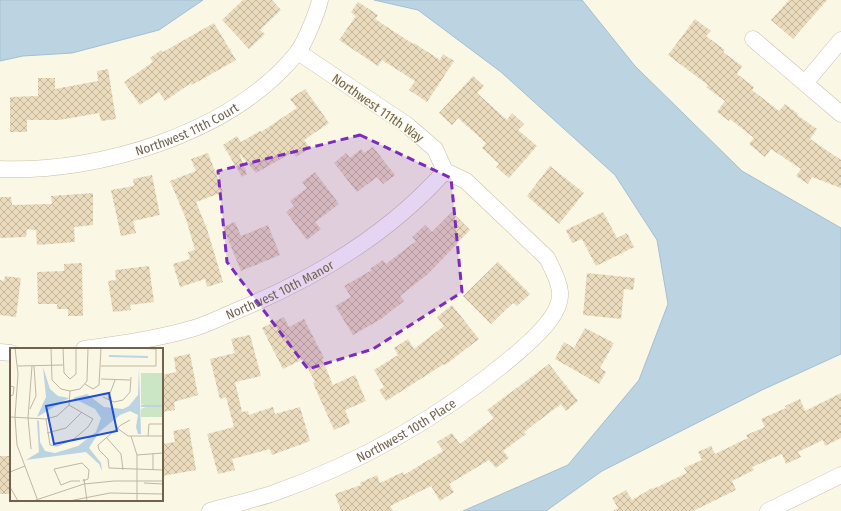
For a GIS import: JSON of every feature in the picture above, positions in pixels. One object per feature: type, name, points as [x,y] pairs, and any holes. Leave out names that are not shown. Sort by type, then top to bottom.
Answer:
[{"type":"street","name":"Northwest 11th Court","points":[[0,169],[58,168],[108,158],[164,142],[216,118],[262,88],[298,52],[320,0]]},
{"type":"street","points":[[753,39],[841,114]]},
{"type":"street","points":[[805,83],[841,40]]},
{"type":"street","name":"Northwest 111th Way","points":[[298,52],[407,125],[435,149],[445,171]]},
{"type":"street","name":"Northwest 10th Place","points":[[210,511],[274,492],[354,460],[428,420],[483,382],[530,342],[551,320],[560,292],[547,258],[466,181],[445,171]]},
{"type":"street","name":"Northwest 10th Manor","points":[[92,348],[126,344],[192,328],[252,304],[318,272],[378,233],[422,197],[445,171]]},
{"type":"street","points":[[768,511],[841,475]]},
{"type":"highlighted area","points":[[360,135],[451,178],[462,292],[373,349],[308,369],[227,262],[218,171]]},
{"type":"water","points":[[0,0],[203,0],[159,30],[72,53],[23,56],[0,61]]},
{"type":"water","points":[[374,0],[582,0],[635,66],[742,171],[841,228],[841,354],[762,390],[602,471],[546,511],[463,511],[568,465],[639,380],[668,304],[657,240],[615,175],[501,72],[418,10]]},
{"type":"building","points":[[243,0],[272,0],[281,10],[260,30],[265,34],[249,49],[222,20]]},
{"type":"building","points":[[789,0],[827,0],[793,39],[771,20]]},
{"type":"building","points":[[358,2],[378,15],[375,19],[413,44],[414,43],[440,60],[443,54],[454,61],[427,102],[409,90],[415,81],[382,60],[378,66],[339,40],[356,16],[351,12]]},
{"type":"building","points":[[695,19],[711,31],[706,36],[725,50],[723,52],[742,66],[737,74],[754,87],[752,90],[779,111],[785,104],[798,114],[797,115],[817,129],[810,139],[841,160],[841,188],[812,177],[808,184],[796,176],[801,169],[771,149],[765,157],[749,144],[754,138],[730,119],[729,121],[717,112],[725,101],[706,87],[708,85],[668,55]]},
{"type":"building","points":[[214,23],[236,60],[192,85],[191,83],[165,101],[159,92],[140,105],[124,82],[153,62],[150,58],[161,50],[163,52]]},
{"type":"building","points":[[108,69],[116,119],[101,121],[99,113],[59,120],[27,120],[27,132],[10,132],[10,97],[38,96],[38,78],[55,78],[55,89],[98,81],[97,71]]},
{"type":"building","points":[[473,76],[484,86],[477,93],[507,120],[512,113],[524,124],[518,130],[537,146],[509,178],[496,167],[499,164],[482,148],[486,143],[458,118],[452,125],[439,113]]},
{"type":"building","points":[[305,89],[329,123],[304,140],[310,148],[296,157],[293,152],[256,173],[239,153],[247,174],[242,177],[223,145],[237,136],[241,142],[260,131],[261,132],[297,108],[290,99]]},
{"type":"building","points":[[373,147],[395,175],[383,184],[377,177],[357,192],[334,163],[346,153],[350,158],[361,149],[364,153]]},
{"type":"building","points":[[208,153],[223,192],[196,202],[207,229],[223,282],[207,287],[205,279],[180,287],[173,264],[190,259],[188,252],[195,250],[186,219],[170,181],[196,171],[191,159]]},
{"type":"building","points":[[550,166],[584,193],[559,224],[527,196]]},
{"type":"building","points":[[315,172],[339,204],[315,222],[321,229],[307,240],[286,212],[294,206],[290,201],[307,188],[302,182]]},
{"type":"building","points":[[152,175],[160,215],[133,221],[136,233],[121,236],[111,190],[134,186],[133,179]]},
{"type":"building","points":[[93,193],[93,225],[74,227],[75,242],[37,245],[36,230],[27,229],[26,237],[0,238],[0,197],[11,197],[12,205],[52,204],[51,196]]},
{"type":"building","points":[[452,212],[470,230],[428,274],[400,296],[404,301],[381,319],[353,335],[335,306],[351,297],[344,286],[372,270],[370,269],[383,260],[386,264],[416,241],[412,237],[425,225],[432,232]]},
{"type":"building","points":[[603,212],[617,238],[627,233],[634,247],[596,266],[582,239],[572,243],[566,230]]},
{"type":"building","points":[[235,222],[241,236],[268,225],[280,255],[241,271],[223,227]]},
{"type":"building","points":[[498,262],[530,294],[517,306],[513,303],[491,324],[463,296]]},
{"type":"building","points":[[82,263],[83,316],[68,316],[68,309],[57,309],[57,304],[38,304],[37,272],[64,271],[64,264]]},
{"type":"building","points":[[149,266],[154,302],[130,305],[131,310],[113,312],[108,281],[116,280],[115,270]]},
{"type":"building","points":[[587,273],[635,278],[633,290],[624,289],[621,319],[583,315]]},
{"type":"building","points":[[5,276],[21,278],[16,317],[0,315],[0,280],[4,281]]},
{"type":"building","points":[[452,305],[479,339],[445,365],[444,364],[386,401],[379,390],[384,387],[374,370],[398,355],[394,348],[408,339],[414,349],[444,326],[437,317]]},
{"type":"building","points":[[284,317],[289,327],[304,319],[324,358],[322,359],[333,385],[355,375],[366,401],[345,410],[350,423],[334,430],[313,383],[315,382],[303,359],[283,369],[262,328]]},
{"type":"building","points":[[585,328],[614,343],[600,368],[606,372],[599,384],[555,359],[564,342],[574,348]]},
{"type":"building","points":[[250,335],[261,376],[235,382],[242,412],[248,411],[249,415],[273,407],[275,414],[300,407],[310,441],[272,455],[270,449],[232,459],[235,470],[218,474],[207,434],[234,427],[226,397],[220,399],[210,359],[235,353],[231,339]]},
{"type":"building","points":[[190,354],[198,395],[174,402],[175,410],[163,412],[163,375],[176,372],[174,357]]},
{"type":"building","points":[[549,364],[578,401],[566,411],[561,404],[524,432],[526,434],[503,451],[509,458],[496,468],[489,460],[449,484],[454,492],[440,501],[431,486],[390,506],[393,511],[341,511],[335,494],[361,485],[360,483],[377,475],[380,483],[403,472],[404,475],[443,451],[437,442],[452,433],[460,444],[494,418],[487,410]]},
{"type":"building","points":[[841,393],[841,438],[825,446],[823,440],[798,452],[801,457],[786,464],[782,454],[752,467],[754,470],[732,481],[736,490],[693,511],[613,511],[618,508],[612,498],[626,490],[632,500],[652,488],[653,489],[687,473],[684,468],[702,460],[698,452],[711,446],[715,454],[748,438],[746,435],[765,427],[761,419],[786,408],[785,406],[800,399],[805,411]]},
{"type":"building","points":[[189,428],[196,470],[163,476],[163,444],[175,442],[173,431]]},
{"type":"building","points":[[0,456],[10,456],[10,494],[0,494]]}]
